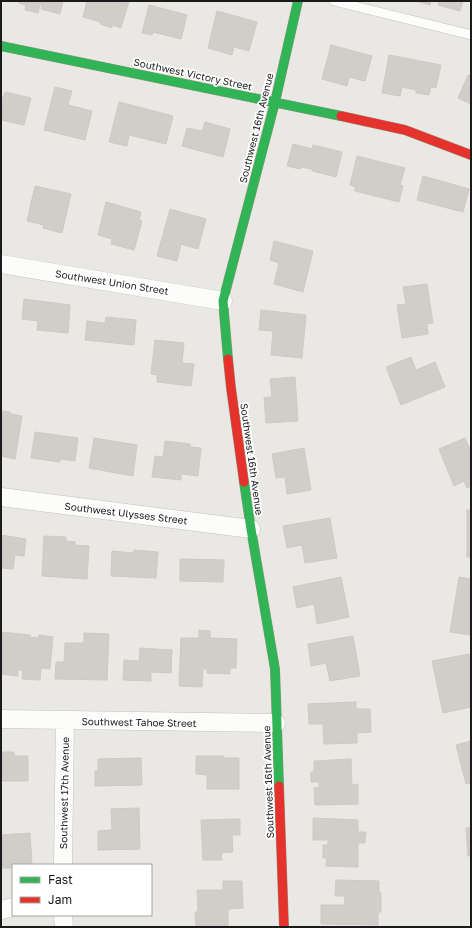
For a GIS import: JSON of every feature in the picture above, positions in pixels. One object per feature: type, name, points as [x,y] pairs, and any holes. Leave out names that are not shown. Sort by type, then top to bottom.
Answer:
[{"type":"street","name":"Southwest 16th Avenue","points":[[284,927],[275,669],[251,530],[231,388],[224,300],[275,102],[298,1]]},
{"type":"street","name":"Southwest Victory Street","points":[[1,46],[405,130],[471,155]]},
{"type":"street","name":"Southwest Union Street","points":[[1,264],[224,300]]},
{"type":"street","name":"Southwest Ulysses Street","points":[[1,497],[251,530]]},
{"type":"street","name":"Southwest Tahoe Street","points":[[1,719],[276,723]]},
{"type":"street","name":"Southwest 17th Avenue","points":[[63,864],[65,721]]},
{"type":"street","points":[[1,910],[12,907]]},
{"type":"street","points":[[63,916],[64,927]]},
{"type":"lane","points":[[334,1],[471,35]]},
{"type":"building","points":[[19,1],[63,1],[60,14],[41,9],[42,5],[40,4],[38,13],[25,10],[26,5],[19,3]]},
{"type":"building","points":[[87,1],[129,1],[121,28],[112,25],[112,28],[100,24],[101,22],[83,17]]},
{"type":"building","points":[[415,1],[431,1],[430,5]]},
{"type":"building","points":[[439,1],[463,1],[460,11],[438,5]]},
{"type":"building","points":[[149,5],[187,15],[181,39],[153,32],[152,35],[142,33]]},
{"type":"building","points":[[217,11],[257,22],[249,51],[234,47],[232,55],[208,48]]},
{"type":"building","points":[[331,45],[372,56],[365,81],[349,77],[347,86],[322,79]]},
{"type":"building","points":[[389,55],[441,65],[436,88],[431,87],[429,95],[416,93],[416,90],[402,87],[400,96],[382,93]]},
{"type":"building","points":[[468,75],[471,76],[471,104],[458,98]]},
{"type":"building","points":[[55,87],[72,91],[68,105],[92,111],[85,140],[44,130]]},
{"type":"building","points":[[5,92],[31,98],[24,125],[1,120],[1,98],[3,98]]},
{"type":"building","points":[[119,102],[173,116],[166,144],[129,135],[127,146],[109,142]]},
{"type":"building","points":[[205,122],[230,129],[223,157],[182,146],[187,128],[202,131]]},
{"type":"building","points":[[293,144],[312,149],[313,145],[342,152],[336,177],[312,171],[312,169],[301,167],[300,169],[287,166]]},
{"type":"building","points":[[357,156],[405,168],[400,185],[403,186],[399,202],[355,191],[355,187],[350,185]]},
{"type":"building","points":[[423,176],[469,189],[463,212],[417,200]]},
{"type":"building","points":[[35,186],[71,194],[62,233],[43,228],[44,225],[27,221]]},
{"type":"building","points":[[106,202],[141,212],[139,220],[142,221],[134,250],[111,244],[112,239],[98,235]]},
{"type":"building","points":[[170,209],[206,219],[198,249],[181,244],[177,261],[157,256]]},
{"type":"building","points":[[274,241],[313,251],[303,292],[274,284],[279,263],[270,260]]},
{"type":"building","points":[[427,284],[433,323],[427,324],[428,334],[402,338],[397,305],[406,304],[403,287]]},
{"type":"building","points":[[24,299],[70,305],[68,333],[37,330],[38,321],[22,319]]},
{"type":"building","points":[[261,310],[306,315],[302,358],[271,355],[273,331],[259,330]]},
{"type":"building","points":[[106,317],[136,320],[134,345],[85,340],[87,321],[105,323]]},
{"type":"building","points":[[155,340],[184,343],[182,363],[194,364],[191,386],[157,382],[157,375],[151,374]]},
{"type":"building","points":[[411,357],[416,370],[435,362],[445,387],[401,405],[386,367]]},
{"type":"building","points":[[295,377],[298,421],[266,423],[264,398],[272,397],[270,379]]},
{"type":"building","points":[[1,411],[22,416],[15,459],[1,456]]},
{"type":"building","points":[[35,432],[78,438],[75,461],[60,459],[60,462],[31,458]]},
{"type":"building","points":[[94,438],[137,445],[133,476],[89,468]]},
{"type":"building","points":[[465,438],[471,451],[471,486],[467,488],[464,481],[454,486],[439,449]]},
{"type":"building","points":[[165,441],[190,444],[190,447],[201,448],[198,476],[181,474],[181,480],[152,477],[155,456],[163,457]]},
{"type":"building","points":[[304,448],[311,490],[287,494],[285,477],[276,478],[272,454]]},
{"type":"building","points":[[467,510],[471,510],[471,557],[467,557]]},
{"type":"building","points":[[330,518],[337,558],[305,563],[302,545],[287,548],[283,526]]},
{"type":"building","points":[[1,535],[26,539],[24,556],[15,555],[13,569],[1,568]]},
{"type":"building","points":[[44,536],[66,537],[66,541],[75,542],[75,545],[89,546],[87,579],[42,576]]},
{"type":"building","points":[[134,550],[158,552],[156,578],[111,576],[112,551],[133,553]]},
{"type":"building","points":[[180,559],[224,560],[223,582],[180,581]]},
{"type":"building","points":[[341,577],[349,617],[317,624],[314,604],[297,608],[293,587]]},
{"type":"building","points":[[459,577],[471,579],[471,635],[450,632]]},
{"type":"building","points":[[199,630],[210,631],[210,638],[237,639],[236,668],[230,668],[230,674],[207,673],[207,669],[203,669],[202,687],[179,686],[181,638],[199,638]]},
{"type":"building","points":[[1,632],[30,635],[30,637],[39,638],[39,635],[53,637],[50,669],[41,668],[40,680],[22,679],[23,670],[18,670],[18,676],[1,674]]},
{"type":"building","points":[[84,633],[109,634],[107,680],[55,679],[56,662],[64,662],[65,643],[84,643]]},
{"type":"building","points":[[353,636],[360,676],[330,681],[326,663],[311,666],[308,644]]},
{"type":"building","points":[[140,648],[172,650],[171,673],[151,672],[151,681],[123,680],[124,660],[139,661]]},
{"type":"building","points":[[469,654],[471,662],[471,707],[443,713],[432,661]]},
{"type":"building","points":[[356,702],[356,709],[370,709],[371,732],[357,733],[357,743],[324,744],[323,724],[309,724],[308,704]]},
{"type":"building","points":[[471,741],[471,783],[466,784],[456,745]]},
{"type":"building","points":[[1,752],[14,752],[14,756],[28,756],[28,781],[1,781]]},
{"type":"building","points":[[196,756],[224,756],[224,758],[239,758],[239,789],[207,789],[207,775],[196,774]]},
{"type":"building","points":[[141,758],[142,785],[95,786],[95,771],[98,771],[98,759]]},
{"type":"building","points":[[351,759],[352,785],[358,784],[358,804],[315,805],[314,788],[319,787],[319,782],[311,782],[311,772],[314,772],[314,761]]},
{"type":"building","points":[[139,808],[140,849],[98,850],[98,831],[112,830],[111,809]]},
{"type":"building","points":[[313,818],[358,820],[358,832],[366,832],[365,843],[358,843],[358,867],[326,866],[327,858],[323,858],[323,845],[328,845],[328,840],[313,840]]},
{"type":"building","points":[[240,819],[240,835],[232,835],[233,852],[221,853],[222,860],[203,860],[201,820]]},
{"type":"building","points":[[466,828],[471,828],[471,856],[468,856]]},
{"type":"building","points":[[30,833],[32,864],[12,864],[12,868],[2,868],[1,835]]},
{"type":"building","points":[[336,880],[379,881],[379,893],[381,893],[381,912],[378,912],[378,925],[321,924],[321,905],[344,905],[345,896],[335,896]]},
{"type":"building","points":[[223,881],[242,881],[243,908],[228,909],[228,927],[196,927],[195,912],[198,912],[197,890],[223,890]]},
{"type":"traffic: fast","points":[[228,359],[223,301],[275,102],[298,1]]},
{"type":"traffic: fast","points":[[1,46],[341,116]]},
{"type":"traffic: fast","points":[[244,482],[275,669],[279,786]]},
{"type":"traffic: jam","points":[[341,116],[405,130],[471,155]]},
{"type":"traffic: jam","points":[[228,359],[244,482]]},
{"type":"traffic: jam","points":[[279,786],[284,927]]}]
